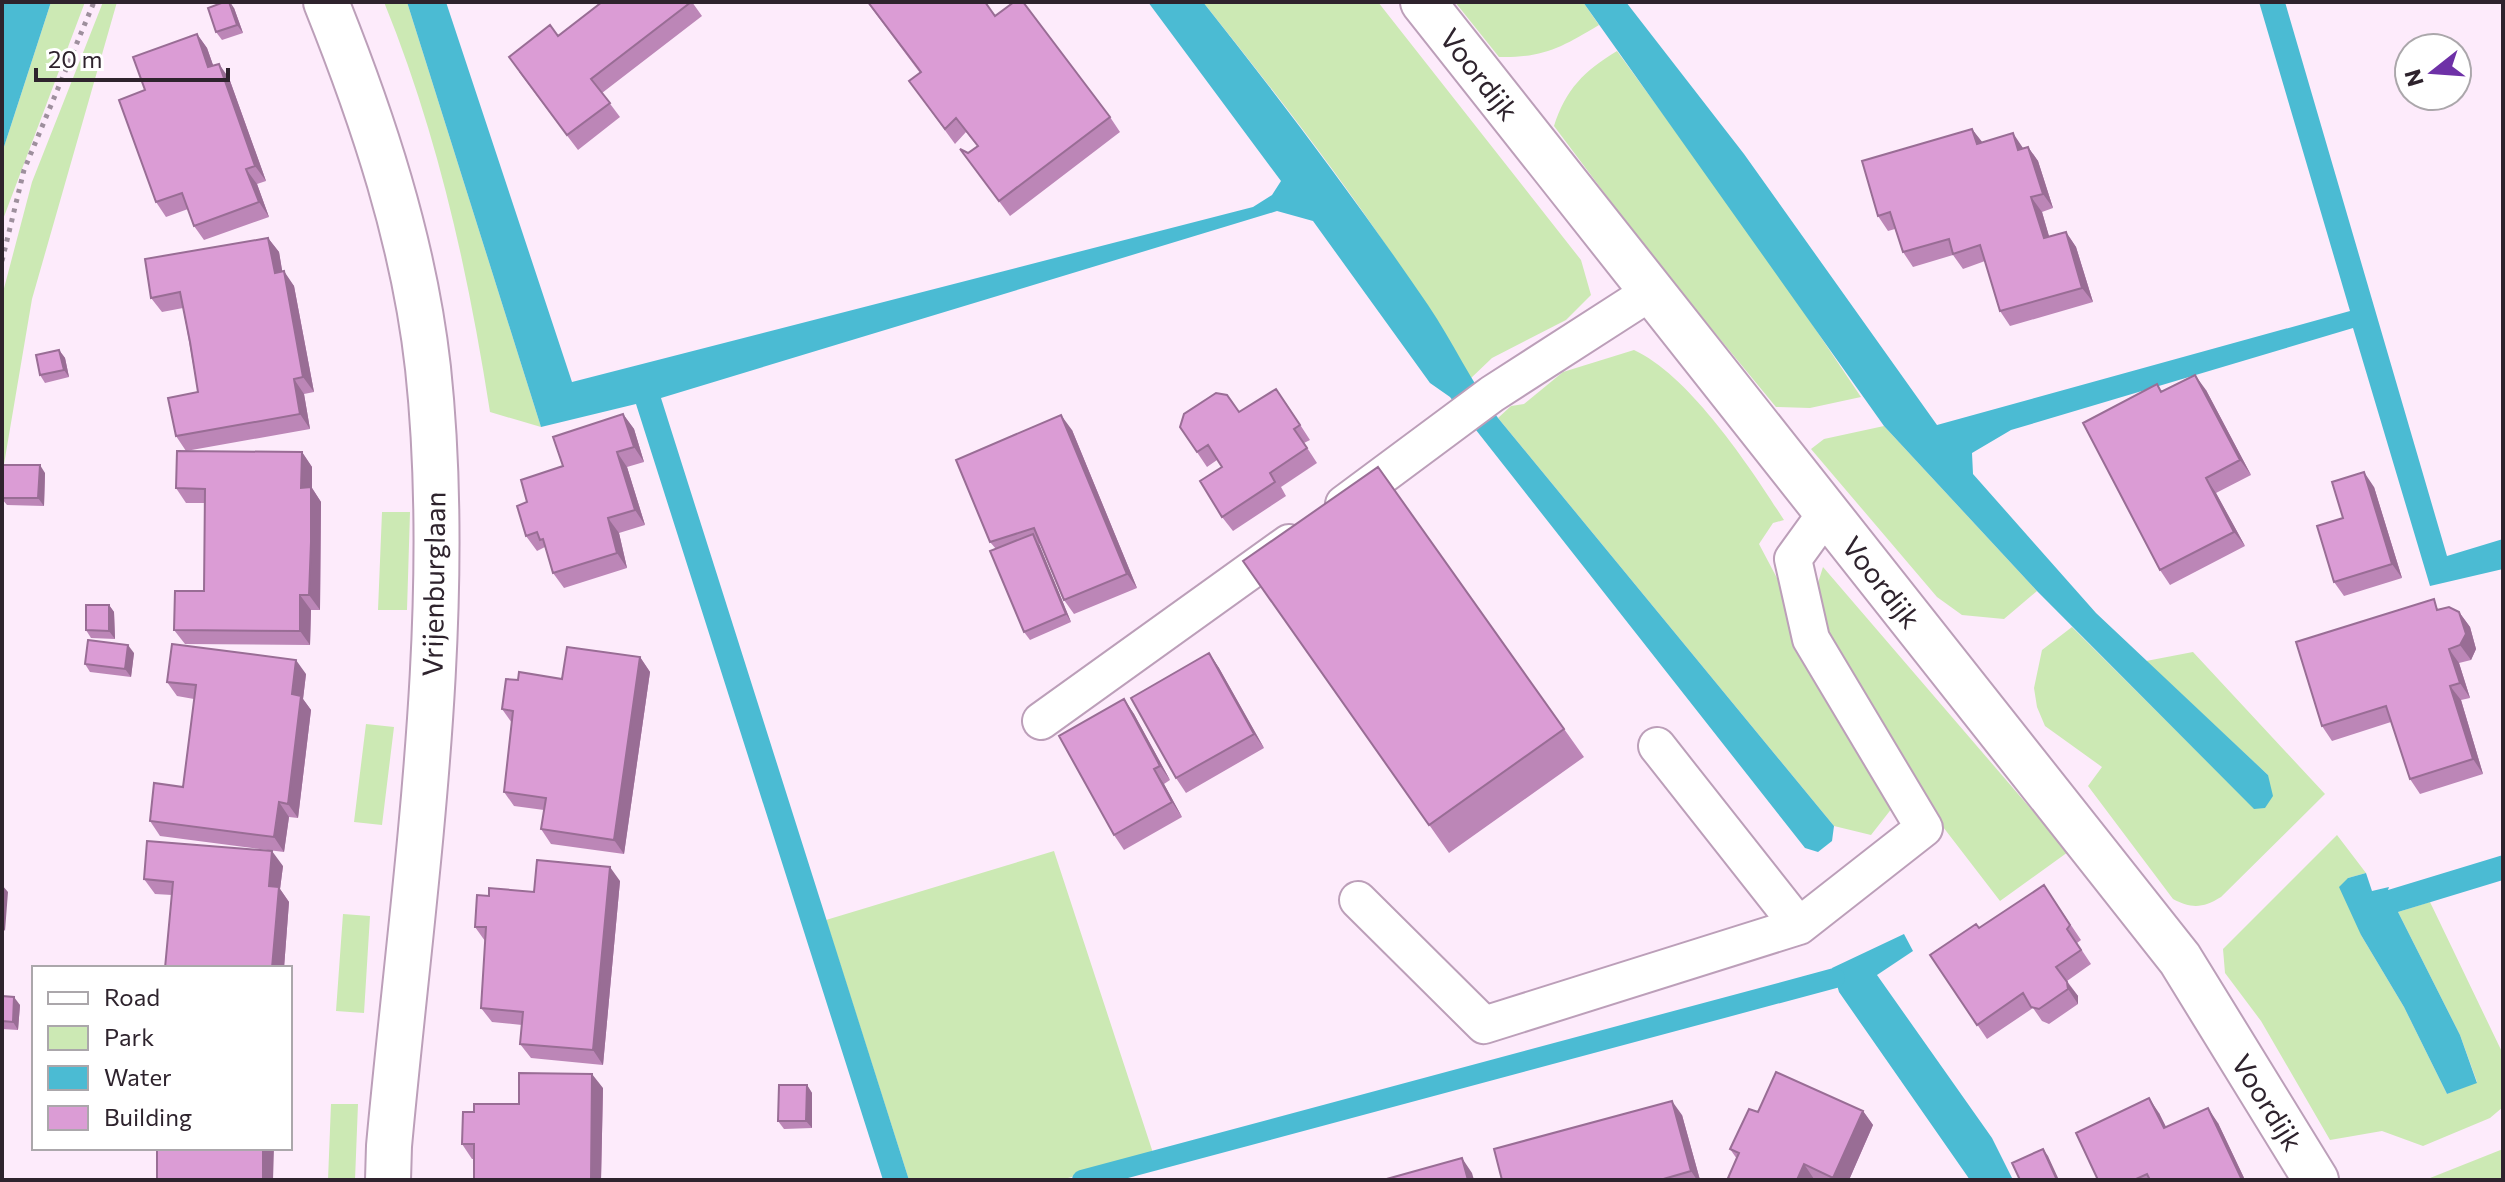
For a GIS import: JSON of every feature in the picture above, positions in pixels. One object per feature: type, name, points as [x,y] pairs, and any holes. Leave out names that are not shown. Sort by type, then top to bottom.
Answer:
[{"type":"street","name":"Vrijenburglaan","points":[[326,2],[357,81],[407,244],[428,366],[435,464],[433,679],[388,1180]]},
{"type":"street","name":"Voordijk","points":[[1423,2],[2180,959],[2316,1180]]},
{"type":"lane","points":[[1041,721],[1492,394],[1652,291]]},
{"type":"lane","points":[[1358,900],[1484,1025],[1799,926],[1924,828],[1811,639],[1793,559],[1827,512]]},
{"type":"lane","points":[[1657,746],[1799,926]]},
{"type":"path","points":[[2,261],[24,170],[94,2]]},
{"type":"green space","points":[[51,2],[85,2],[2,222],[2,153]]},
{"type":"green space","points":[[103,2],[117,2],[32,299],[2,476],[2,296],[32,182]]},
{"type":"green space","points":[[384,2],[407,2],[541,427],[490,412],[472,307],[449,204],[420,102]]},
{"type":"green space","points":[[1203,2],[1378,2],[1581,260],[1591,295],[1566,320],[1492,358],[1469,380],[1378,233],[1310,139]]},
{"type":"green space","points":[[1455,2],[1583,2],[1599,25],[1552,50],[1528,56],[1499,57]]},
{"type":"green space","points":[[1617,51],[1767,257],[1861,397],[1810,408],[1776,407],[1654,259],[1554,126],[1564,101],[1578,82]]},
{"type":"green space","points":[[1634,350],[1676,380],[1697,401],[1736,450],[1784,520],[1773,523],[1759,544],[1896,803],[1871,835],[1834,826],[1498,418],[1511,406],[1524,404],[1563,372]]},
{"type":"green space","points":[[1884,426],[2037,591],[2004,619],[1962,615],[1937,597],[1811,449],[1824,439]]},
{"type":"green space","points":[[382,512],[410,512],[407,610],[378,610]]},
{"type":"green space","points":[[1823,567],[2068,852],[2000,901],[1900,771],[1820,621],[1817,586]]},
{"type":"green space","points":[[2072,627],[2254,808],[2265,808],[2268,775],[2146,661],[2193,652],[2325,794],[2215,901],[2192,906],[2173,899],[2088,786],[2102,767],[2045,726],[2037,707],[2034,688],[2042,650]]},
{"type":"green space","points":[[366,724],[394,727],[382,825],[354,822]]},
{"type":"green space","points":[[2337,835],[2366,873],[2348,878],[2361,935],[2404,1007],[2447,1094],[2477,1082],[2460,1035],[2398,912],[2430,902],[2503,1054],[2503,1107],[2490,1118],[2423,1146],[2382,1131],[2330,1140],[2261,1021],[2225,973],[2223,949]]},
{"type":"green space","points":[[1054,851],[1154,1156],[1060,1180],[909,1180],[826,920]]},
{"type":"green space","points":[[343,914],[370,916],[364,1013],[336,1011]]},
{"type":"green space","points":[[331,1104],[358,1104],[355,1180],[328,1180]]},
{"type":"green space","points":[[2503,1149],[2503,1180],[2425,1180]]},
{"type":"water","points":[[2,2],[51,2],[2,153]]},
{"type":"water","points":[[407,2],[446,2],[572,382],[1253,207],[1272,195],[1281,181],[1148,2],[1203,2],[1374,228],[1428,305],[1498,418],[1834,826],[1832,841],[1818,852],[1805,848],[1450,397],[1430,383],[1313,221],[1277,211],[661,398],[909,1180],[883,1180],[636,404],[541,427]]},
{"type":"water","points":[[1583,2],[1626,2],[1744,154],[1937,425],[2350,311],[2259,2],[2285,2],[2447,556],[2503,539],[2503,569],[2430,586],[2353,328],[2011,430],[1972,453],[1973,474],[2096,613],[2268,775],[2273,796],[2265,808],[2254,809],[2037,591],[1884,426]]},
{"type":"water","points":[[2503,855],[2503,880],[2398,912],[2460,1035],[2477,1083],[2447,1094],[2404,1007],[2361,935],[2339,887],[2348,878],[2366,873],[2372,891],[2389,887],[2388,890]]},
{"type":"water","points":[[1904,934],[1913,951],[1877,975],[1992,1138],[2013,1180],[1970,1180],[1839,992],[1832,968]]},
{"type":"building","points":[[229,2],[237,25],[216,32],[208,8]]},
{"type":"building","points":[[602,2],[691,2],[591,79],[610,103],[567,135],[509,57],[550,25],[558,36]]},
{"type":"building","points":[[868,2],[985,2],[995,16],[1014,2],[1023,2],[1110,117],[999,201],[960,149],[968,153],[978,146],[956,118],[945,129],[909,81],[921,72]]},
{"type":"building","points":[[197,34],[208,67],[219,64],[255,166],[246,169],[259,202],[194,226],[182,193],[156,202],[119,100],[145,90],[133,57]]},
{"type":"building","points":[[1972,129],[1977,144],[2013,133],[2018,150],[2028,147],[2043,194],[2031,197],[2044,238],[2066,232],[2082,288],[2000,311],[1980,245],[1953,254],[1949,239],[1903,252],[1890,212],[1878,216],[1862,161]]},
{"type":"building","points":[[268,238],[275,273],[284,271],[303,377],[294,379],[300,414],[176,436],[168,398],[198,392],[190,342],[180,292],[151,298],[145,259]]},
{"type":"building","points":[[59,350],[64,370],[40,375],[36,355]]},
{"type":"building","points":[[2195,375],[2240,460],[2206,478],[2234,532],[2160,570],[2083,423],[2157,384],[2161,392]]},
{"type":"building","points":[[1276,389],[1300,425],[1294,429],[1307,448],[1270,473],[1275,482],[1222,517],[1200,481],[1222,467],[1208,445],[1197,452],[1180,427],[1184,414],[1216,393],[1227,395],[1239,412]]},
{"type":"building","points":[[623,414],[634,447],[617,452],[635,510],[608,518],[617,553],[553,573],[543,539],[540,540],[537,532],[526,536],[517,506],[527,502],[521,480],[563,466],[553,437]]},
{"type":"building","points":[[1061,415],[1127,574],[1064,600],[1034,528],[990,542],[956,460]]},
{"type":"building","points":[[177,451],[302,452],[301,488],[311,487],[311,542],[309,595],[300,595],[300,631],[174,630],[175,591],[204,591],[205,489],[176,488]]},
{"type":"building","points":[[2,465],[40,465],[38,498],[2,498]]},
{"type":"building","points":[[1378,467],[1564,729],[1429,825],[1243,561]]},
{"type":"building","points":[[2364,472],[2392,564],[2334,582],[2317,526],[2343,518],[2332,482]]},
{"type":"building","points":[[1033,534],[1066,614],[1024,632],[990,551]]},
{"type":"building","points":[[2434,599],[2437,610],[2449,607],[2459,612],[2466,634],[2460,645],[2449,649],[2460,683],[2450,686],[2473,759],[2410,779],[2386,706],[2322,726],[2296,642]]},
{"type":"building","points":[[86,605],[109,605],[109,631],[86,630]]},
{"type":"building","points":[[88,640],[128,645],[125,669],[85,664]]},
{"type":"building","points":[[172,644],[296,660],[292,694],[301,696],[288,804],[279,802],[274,837],[150,821],[154,783],[183,787],[196,685],[167,682]]},
{"type":"building","points":[[567,647],[640,657],[614,840],[541,829],[546,798],[504,792],[513,711],[502,709],[506,679],[518,680],[519,672],[562,679]]},
{"type":"building","points":[[1209,653],[1254,734],[1176,778],[1131,698]]},
{"type":"building","points":[[1124,699],[1160,766],[1154,769],[1172,802],[1114,835],[1059,736]]},
{"type":"building","points":[[147,841],[272,851],[269,886],[279,887],[272,966],[165,966],[173,882],[144,879]]},
{"type":"building","points":[[537,860],[610,867],[593,1050],[520,1044],[523,1012],[481,1008],[486,927],[475,927],[477,895],[489,896],[489,888],[534,892]]},
{"type":"building","points":[[2044,885],[2070,925],[2067,929],[2081,950],[2056,967],[2067,982],[2068,989],[2039,1009],[2031,1007],[2023,993],[1977,1025],[1930,955],[1976,924],[1979,928]]},
{"type":"building","points":[[2,996],[14,997],[13,1022],[2,1021]]},
{"type":"building","points":[[1776,1072],[1863,1111],[1833,1178],[1804,1164],[1797,1180],[1728,1178],[1739,1153],[1730,1149],[1749,1109],[1758,1112]]},
{"type":"building","points":[[519,1073],[592,1074],[591,1180],[474,1180],[474,1144],[462,1144],[463,1112],[474,1112],[474,1104],[519,1104]]},
{"type":"building","points":[[779,1085],[807,1085],[806,1121],[778,1121]]},
{"type":"building","points":[[2149,1098],[2164,1128],[2208,1108],[2242,1180],[2150,1180],[2147,1174],[2134,1180],[2098,1180],[2076,1133]]},
{"type":"building","points":[[1672,1101],[1691,1171],[1660,1180],[1502,1180],[1494,1149]]},
{"type":"building","points":[[2043,1149],[2057,1180],[2020,1180],[2012,1163]]},
{"type":"building","points":[[157,1150],[263,1150],[263,1180],[157,1180]]},
{"type":"building","points":[[1462,1158],[1468,1180],[1383,1180]]},
{"type":"waterway","points":[[1082,1180],[1835,978]]}]
